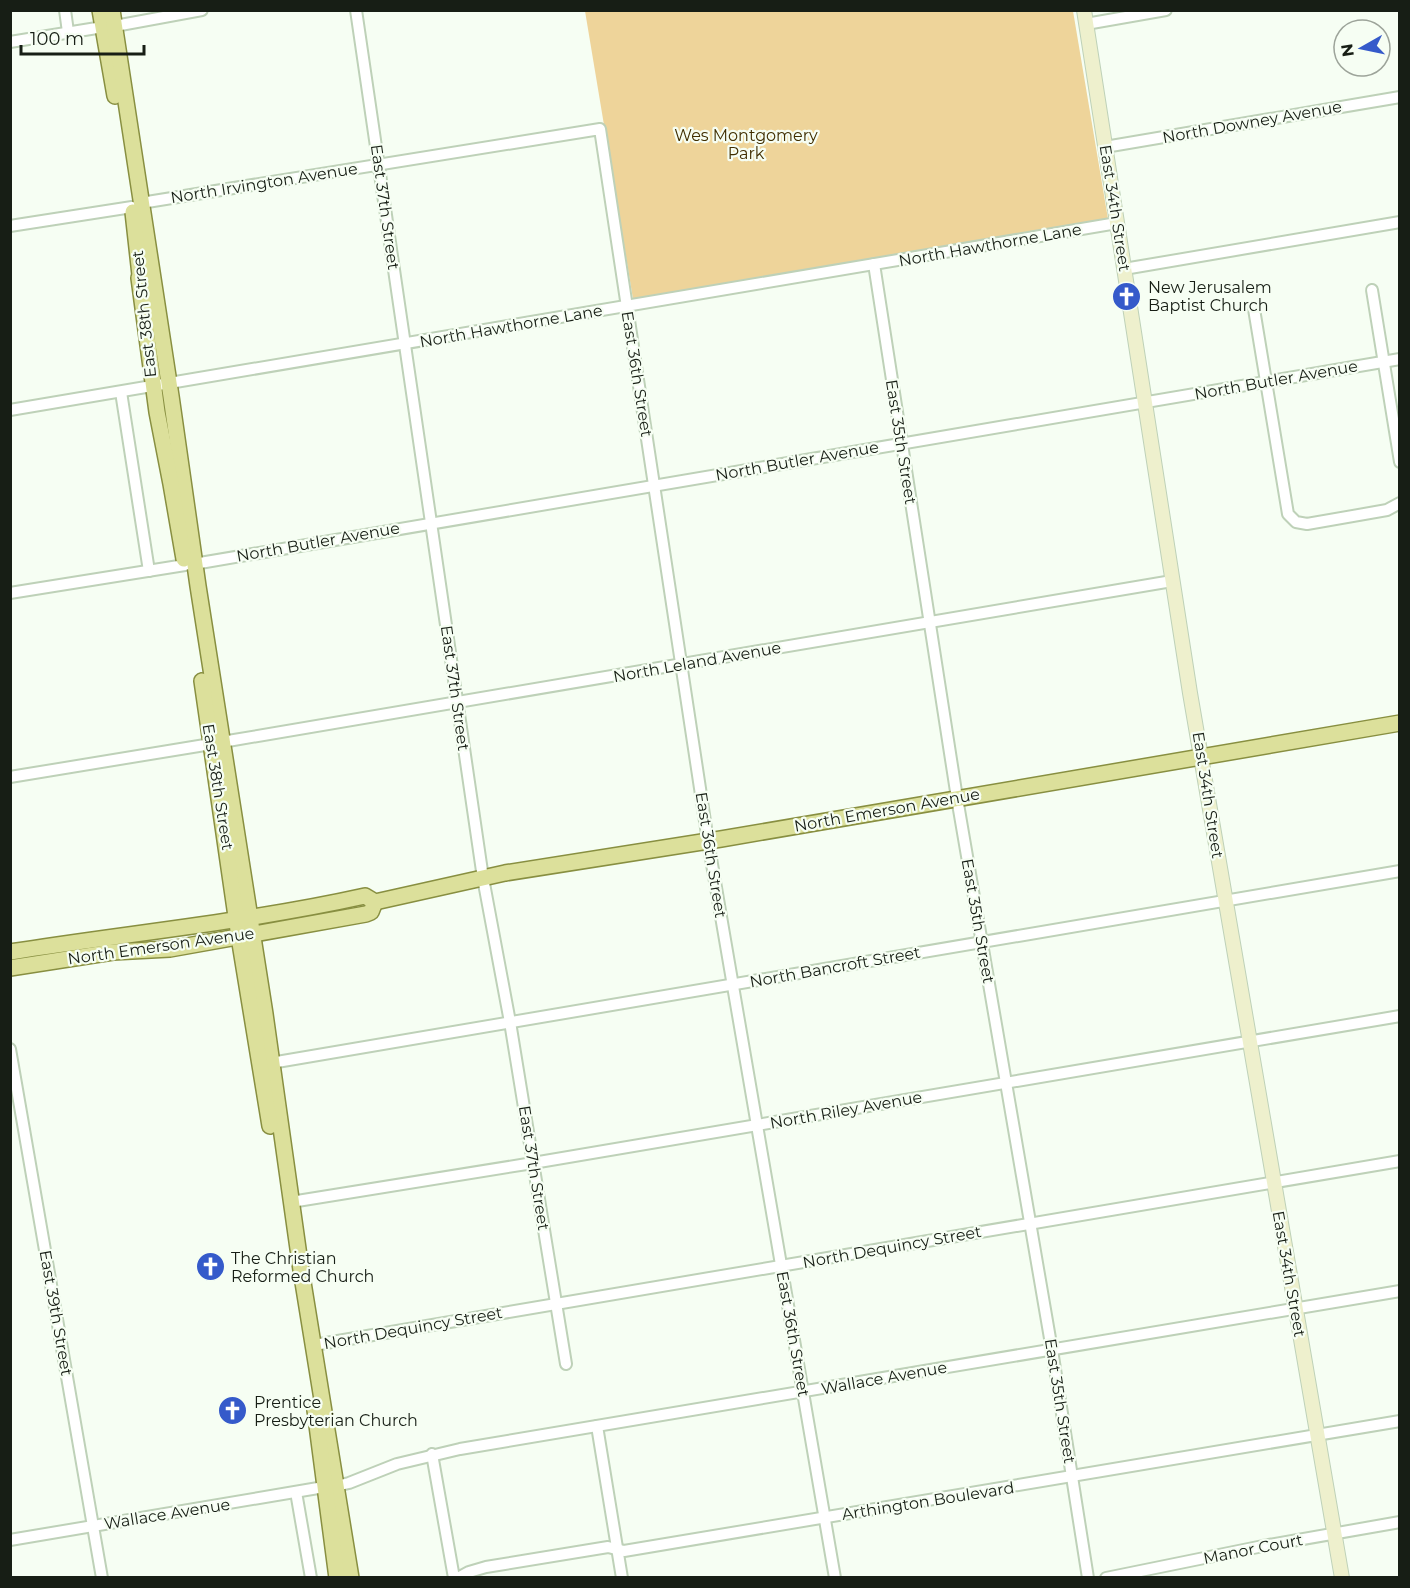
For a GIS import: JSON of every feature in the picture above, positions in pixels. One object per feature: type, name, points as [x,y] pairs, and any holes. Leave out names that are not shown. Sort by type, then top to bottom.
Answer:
[{"type":"main road","name":"East 38th Street","points":[[100,10],[110,21],[137,205],[169,384],[190,565],[216,743],[237,830],[245,936],[316,1422],[351,1578]]},
{"type":"main road","name":"East 34th Street","points":[[1085,17],[1172,581],[1342,1578]]},
{"type":"main road","name":"East 38th Street","points":[[137,205],[153,387],[190,565]]},
{"type":"main road","name":"North Emerson Avenue","points":[[10,952],[243,919],[365,896],[375,902],[483,878],[1400,723]]},
{"type":"main road","name":"North Emerson Avenue","points":[[10,968],[98,954],[170,948],[245,936],[366,914],[371,912],[375,902]]},
{"type":"main road","name":"East 38th Street","points":[[245,936],[271,1063],[314,1345],[330,1487],[337,1578]]},
{"type":"street","points":[[65,10],[68,32]]},
{"type":"street","points":[[10,42],[68,32],[110,21],[202,10]]},
{"type":"street","name":"East 37th Street","points":[[356,10],[483,878],[510,1022],[566,1364]]},
{"type":"street","points":[[1085,17],[1166,10]]},
{"type":"street","name":"North Downey Avenue","points":[[1105,147],[1400,97]]},
{"type":"street","name":"North Irvington Avenue","points":[[10,226],[600,129]]},
{"type":"street","name":"East 36th Street","points":[[600,129],[708,841],[835,1578]]},
{"type":"street","points":[[1124,269],[1400,222]]},
{"type":"street","name":"North Hawthorne Lane","points":[[10,410],[1117,223]]},
{"type":"street","name":"East 35th Street","points":[[874,264],[957,798],[1052,1350],[1088,1578]]},
{"type":"street","points":[[1372,290],[1400,462]]},
{"type":"street","points":[[1254,309],[1286,509],[1292,519],[1307,524],[1387,510],[1399,503]]},
{"type":"street","name":"North Butler Avenue","points":[[10,593],[190,565],[1400,359]]},
{"type":"street","points":[[121,392],[149,571]]},
{"type":"street","name":"North Leland Avenue","points":[[10,777],[1172,581]]},
{"type":"street","name":"North Bancroft Street","points":[[271,1063],[1400,871]]},
{"type":"street","name":"North Riley Avenue","points":[[291,1202],[1400,1016]]},
{"type":"street","name":"East 39th Street","points":[[10,1049],[102,1578]]},
{"type":"street","name":"North Dequincy Street","points":[[314,1345],[1400,1161]]},
{"type":"street","name":"Wallace Avenue","points":[[10,1540],[330,1487],[432,1454],[1400,1291]]},
{"type":"street","name":"Arthington Boulevard","points":[[456,1578],[486,1567],[608,1547],[624,1551],[1400,1421]]},
{"type":"street","points":[[597,1426],[621,1577]]},
{"type":"street","points":[[432,1454],[456,1578]]},
{"type":"street","points":[[296,1492],[311,1578]]},
{"type":"street","name":"Manor Court","points":[[1106,1578],[1263,1546],[1400,1522]]},
{"type":"green space","name":"Wes Montgomery Park","points":[[585,11],[1073,11],[1108,219],[633,299]]},
{"type":"place","name":"New Jerusalem Baptist Church","points":[[1127,296]]},
{"type":"place","name":"The Christian Reformed Church","points":[[210,1267]]},
{"type":"place","name":"Prentice Presbyterian Church","points":[[233,1411]]}]
